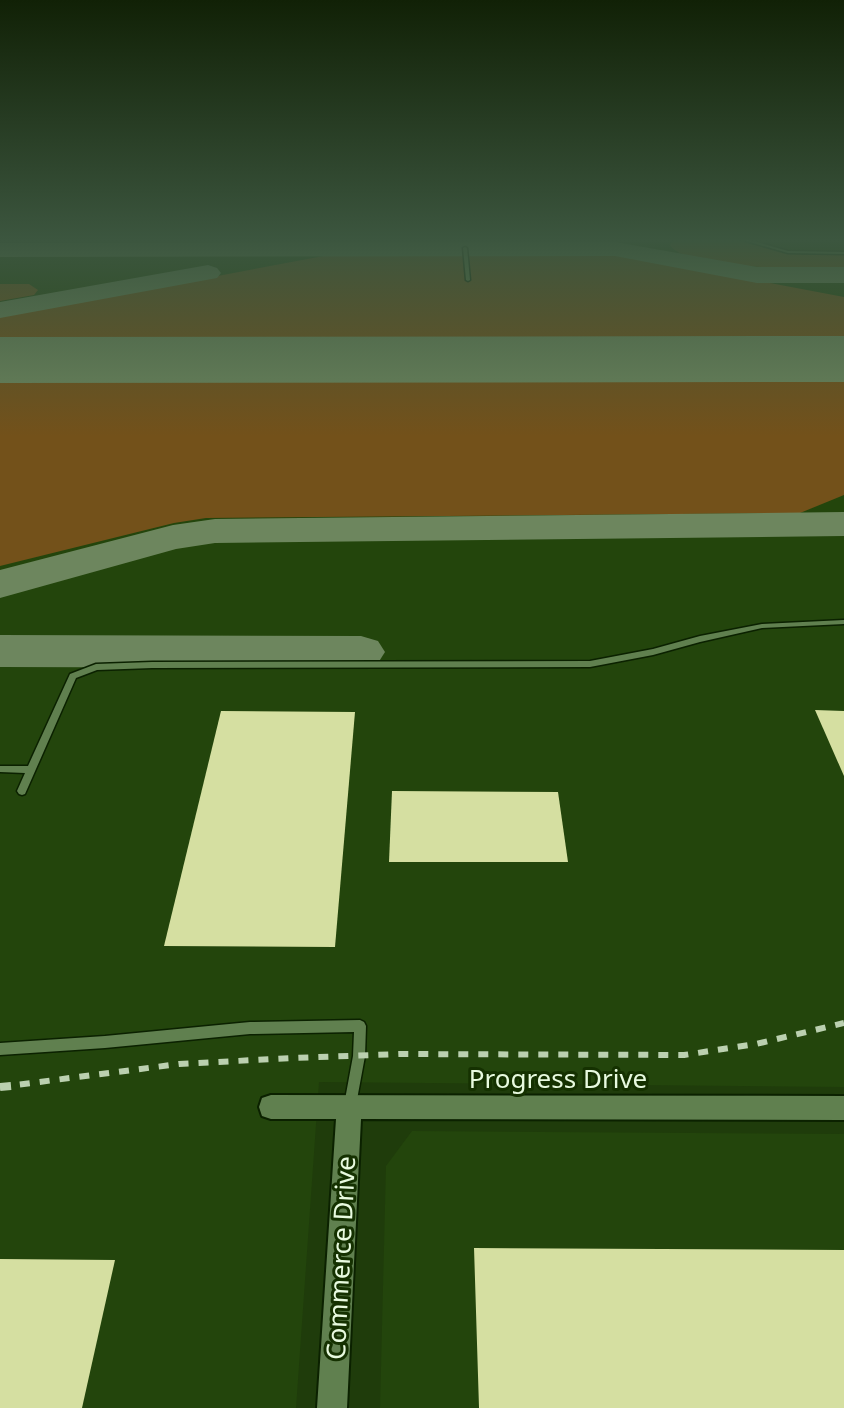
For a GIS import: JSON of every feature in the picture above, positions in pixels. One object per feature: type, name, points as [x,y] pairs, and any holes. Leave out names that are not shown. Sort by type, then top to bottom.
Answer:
[{"type":"street","name":"Progress Drive","points":[[271,1107],[844,1108]]},
{"type":"street","name":"Commerce Drive","points":[[332,1408],[349,1108]]},
{"type":"lane","points":[[22,791],[73,676],[96,667],[590,664],[653,652],[762,626],[844,622]]},
{"type":"lane","points":[[0,769],[32,770]]},
{"type":"lane","points":[[0,1049],[105,1042],[250,1028],[360,1026],[359,1056],[349,1108]]},
{"type":"shaded area","points":[[0,305],[844,305],[844,1087],[319,1082],[296,1408],[0,1408]]},
{"type":"shaded area","points":[[65,305],[844,305],[844,341],[0,342],[0,317]]},
{"type":"shaded area","points":[[0,376],[844,376],[844,495],[800,513],[206,518],[174,523],[0,566]]},
{"type":"shaded area","points":[[412,1131],[844,1134],[844,1408],[380,1408],[386,1166]]},
{"type":"building","points":[[815,710],[844,711],[844,776]]},
{"type":"building","points":[[221,711],[355,712],[335,947],[164,946]]},
{"type":"building","points":[[392,791],[558,792],[568,862],[389,862]]},
{"type":"building","points":[[474,1248],[844,1250],[844,1408],[479,1408]]},
{"type":"building","points":[[0,1259],[115,1260],[82,1408],[0,1408]]},
{"type":"taxiway","points":[[0,310],[30,305]]},
{"type":"taxiway","points":[[0,584],[173,537],[215,531],[844,524]]},
{"type":"taxiway","points":[[0,651],[361,652]]},
{"type":"runway","points":[[0,360],[844,359]]},
{"type":"railway","points":[[11,1086],[0,1087],[179,1064],[293,1058],[401,1054],[684,1055],[756,1044],[844,1023]]}]
